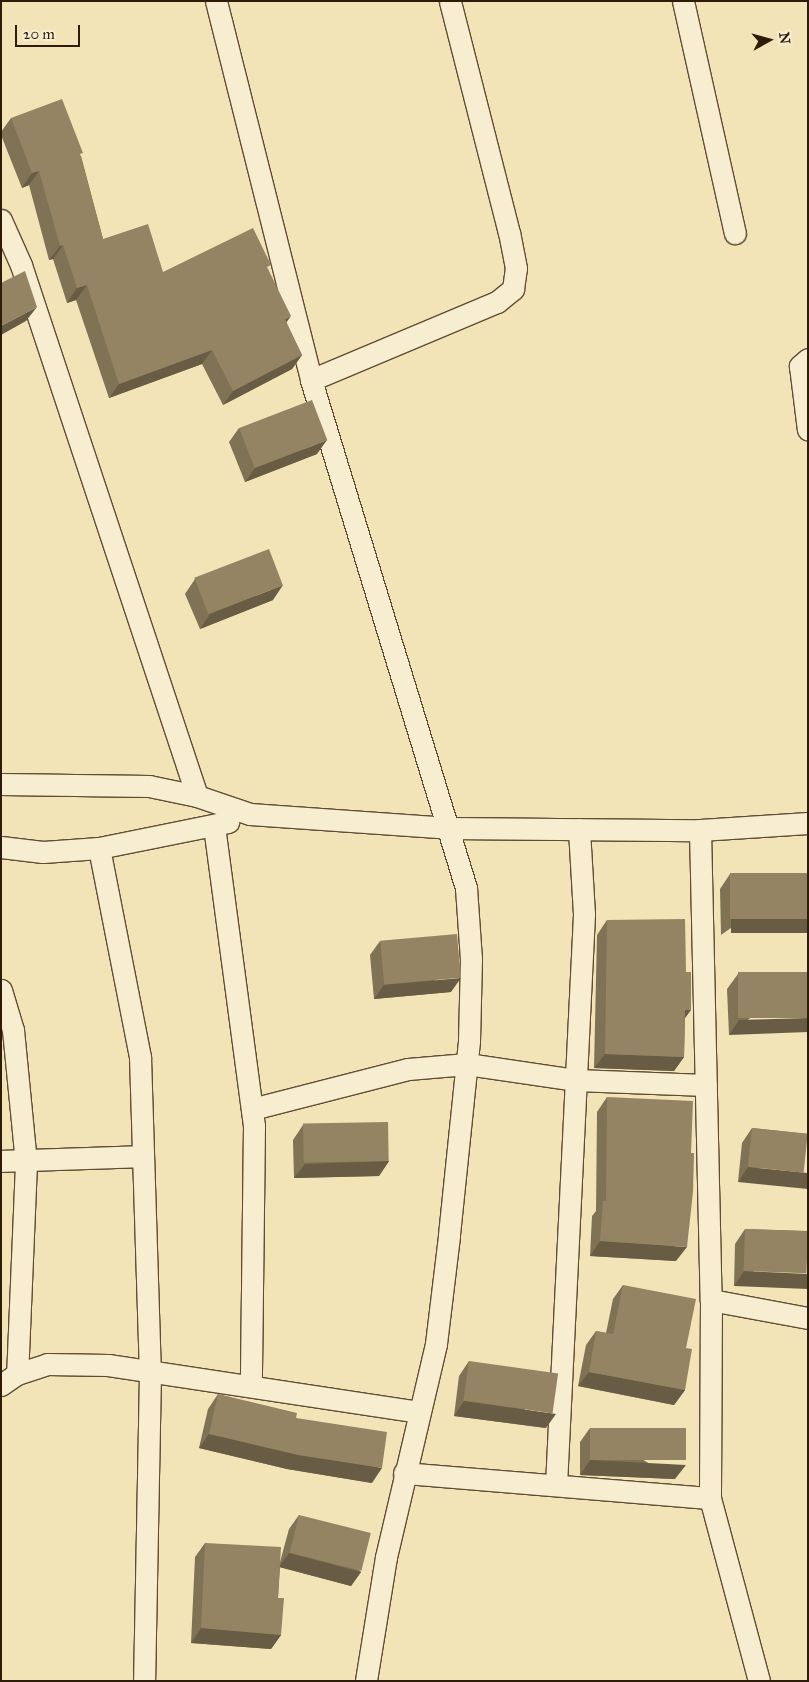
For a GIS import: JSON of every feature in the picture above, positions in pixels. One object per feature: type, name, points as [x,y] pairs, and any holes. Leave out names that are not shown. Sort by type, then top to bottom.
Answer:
[{"type":"street","points":[[216,1],[311,380],[450,828],[466,888],[471,959],[467,1064],[436,1344],[418,1412],[386,1557],[366,1681]]},
{"type":"street","points":[[311,380],[497,302],[513,289],[516,268],[509,234],[450,1]]},
{"type":"street","points":[[683,1],[735,233]]},
{"type":"street","points":[[1,220],[21,265],[197,796]]},
{"type":"street","points":[[808,359],[800,366],[808,430]]},
{"type":"street","points":[[3,779],[149,786],[197,796],[250,814],[450,828],[700,830],[808,823]]},
{"type":"street","points":[[1,847],[43,852],[99,848],[214,826],[250,814]]},
{"type":"street","points":[[214,826],[252,1109],[251,1385]]},
{"type":"street","points":[[556,1485],[584,914],[579,828]]},
{"type":"street","points":[[700,830],[711,1300],[710,1498],[759,1681]]},
{"type":"street","points":[[99,848],[140,1057],[150,1373],[144,1681]]},
{"type":"street","points":[[1,990],[13,1030],[26,1163],[9,1380],[46,1364],[108,1365],[150,1373],[251,1385],[418,1412]]},
{"type":"street","points":[[252,1109],[408,1069],[467,1064],[575,1080],[706,1085]]},
{"type":"street","points":[[1,1161],[26,1163],[143,1156]]},
{"type":"street","points":[[711,1300],[808,1318]]},
{"type":"street","points":[[404,1473],[710,1498]]},
{"type":"building","points":[[62,99],[83,153],[80,154],[103,239],[148,224],[163,272],[253,228],[271,265],[267,267],[291,316],[285,319],[302,355],[233,391],[212,350],[119,384],[87,285],[77,288],[63,245],[60,246],[39,171],[32,173],[11,118]]},
{"type":"building","points":[[25,271],[37,307],[1,326],[1,283]]},
{"type":"building","points":[[312,400],[327,440],[255,468],[239,428]]},
{"type":"building","points":[[269,549],[283,585],[208,614],[194,578]]},
{"type":"building","points":[[730,873],[808,873],[808,919],[730,919]]},
{"type":"building","points":[[685,919],[686,972],[691,972],[691,1010],[685,1010],[684,1057],[605,1054],[607,920]]},
{"type":"building","points":[[457,934],[461,978],[384,985],[380,941]]},
{"type":"building","points":[[738,972],[808,972],[808,1018],[738,1018]]},
{"type":"building","points":[[607,1097],[693,1101],[691,1153],[694,1153],[693,1192],[687,1247],[600,1241],[603,1201],[606,1201]]},
{"type":"building","points":[[388,1122],[389,1161],[304,1162],[303,1123]]},
{"type":"building","points":[[752,1128],[808,1134],[804,1173],[748,1167]]},
{"type":"building","points":[[745,1229],[808,1231],[806,1273],[744,1271]]},
{"type":"building","points":[[623,1285],[696,1299],[686,1348],[692,1349],[685,1390],[589,1372],[596,1331],[613,1334]]},
{"type":"building","points":[[469,1361],[558,1374],[553,1413],[463,1401]]},
{"type":"building","points":[[218,1394],[297,1413],[296,1418],[387,1432],[382,1468],[298,1455],[209,1434]]},
{"type":"building","points":[[590,1428],[686,1428],[686,1460],[590,1460]]},
{"type":"building","points":[[299,1515],[371,1533],[361,1571],[290,1553]]},
{"type":"building","points":[[205,1543],[281,1547],[278,1598],[284,1598],[281,1635],[201,1628]]}]
